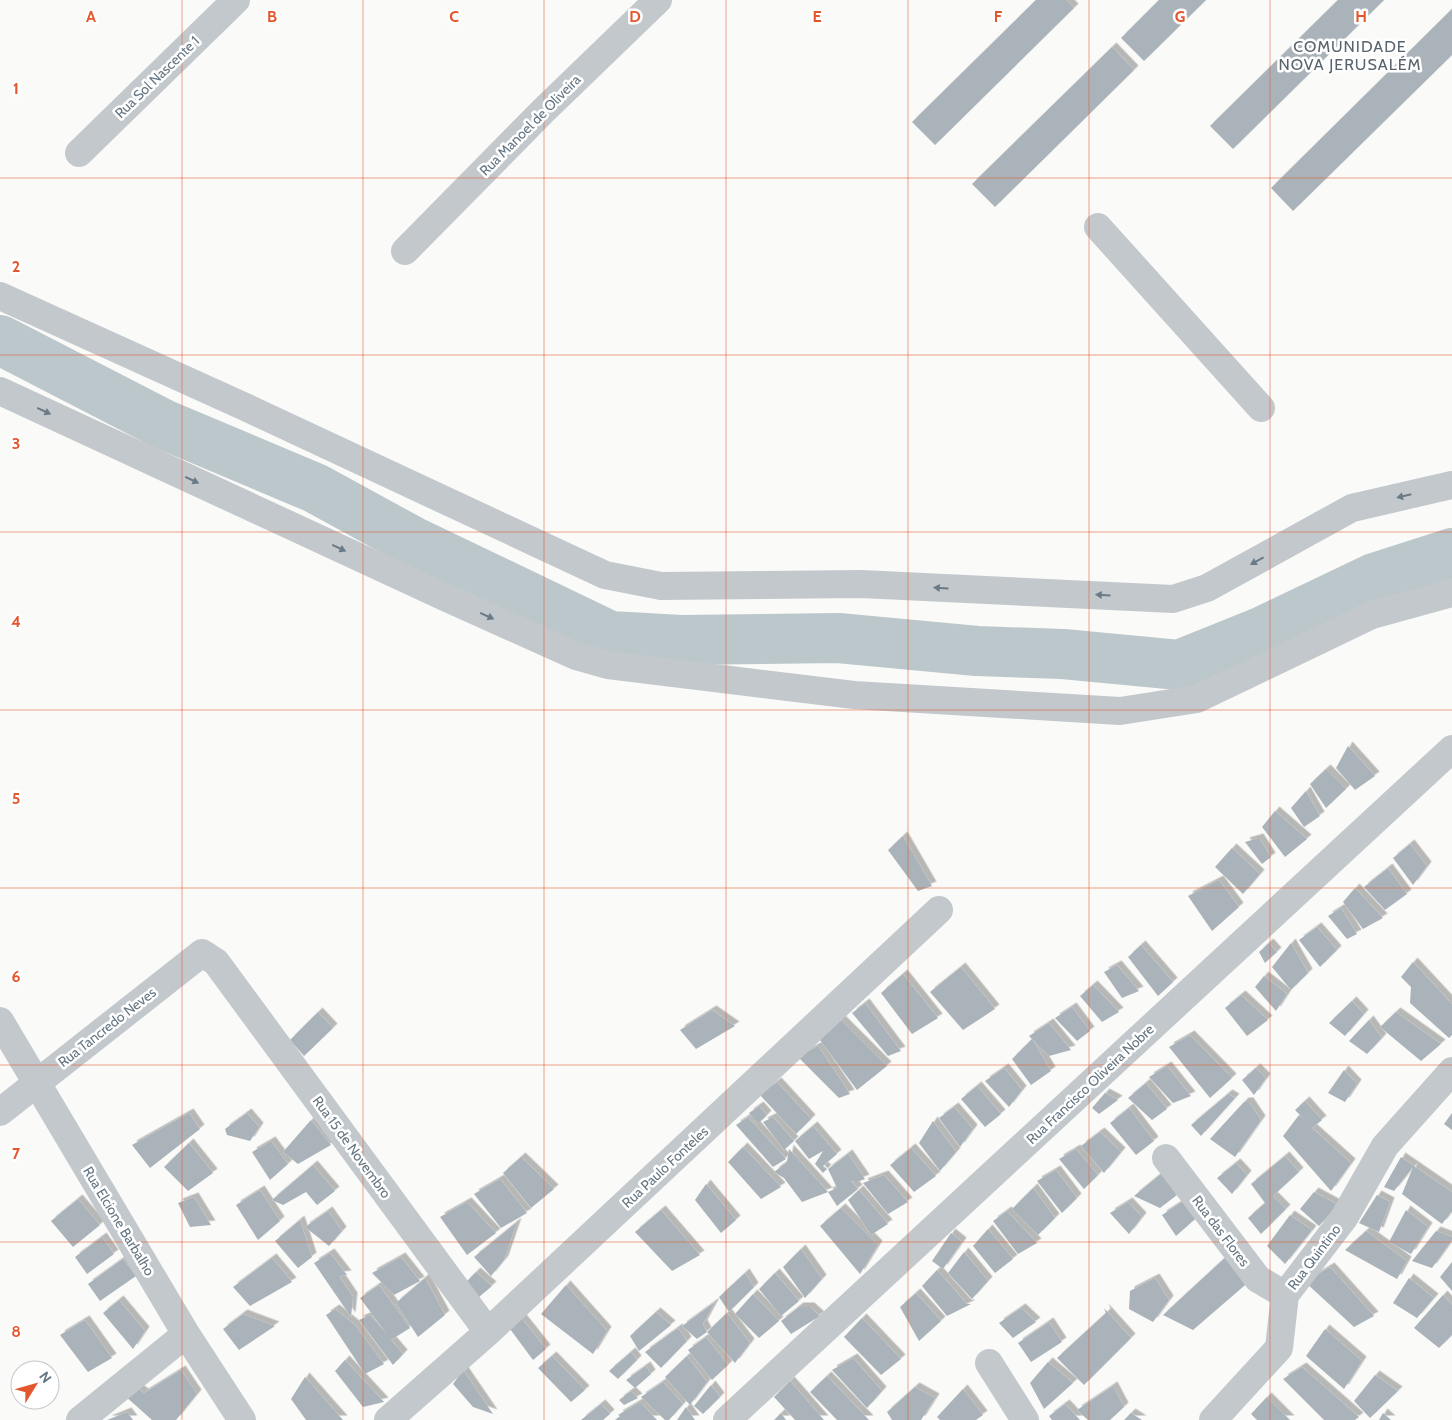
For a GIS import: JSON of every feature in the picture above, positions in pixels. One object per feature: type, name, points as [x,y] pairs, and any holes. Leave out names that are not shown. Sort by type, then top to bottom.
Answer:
[{"type":"street","name":"Rua Sol Nascente 1","points":[[79,154],[236,0]]},
{"type":"street","name":"Rua Manoel de Oliveira","points":[[405,251],[543,111],[658,0]]},
{"type":"street","points":[[1098,227],[1261,408]]},
{"type":"street","points":[[0,296],[243,406],[605,575],[661,586],[861,584],[1173,598],[1207,588],[1352,508],[1452,485]]},
{"type":"street","points":[[0,391],[447,598],[576,656],[608,665],[854,695],[1120,711],[1198,699],[1372,615],[1452,593]]},
{"type":"street","name":"Rua Francisco Oliveira Nobre","points":[[727,1420],[1452,749]]},
{"type":"street","name":"Rua Paulo Fonteles","points":[[388,1420],[488,1332],[939,910]]},
{"type":"street","name":"Rua Tancredo Neves","points":[[0,1112],[202,952],[216,962]]},
{"type":"street","name":"Rua 15 de Novembro","points":[[216,962],[488,1332]]},
{"type":"street","name":"Rua Elcione Barbalho","points":[[0,1021],[186,1334],[242,1420]]},
{"type":"street","name":"Rua Quintino","points":[[1213,1420],[1280,1348],[1285,1295],[1344,1218],[1385,1146],[1452,1071]]},
{"type":"street","name":"Rua das Flores","points":[[1166,1158],[1258,1279],[1285,1295]]},
{"type":"street","points":[[80,1420],[186,1334]]},
{"type":"street","points":[[989,1363],[1025,1420]]},
{"type":"building","points":[[1036,0],[1066,0],[1074,8],[935,145],[912,122]]},
{"type":"building","points":[[1159,0],[1206,0],[1144,61],[1121,38]]},
{"type":"building","points":[[1338,0],[1384,0],[1233,149],[1210,126]]},
{"type":"building","points":[[1452,9],[1452,55],[1293,211],[1271,188]]},
{"type":"building","points":[[1112,47],[1134,70],[995,207],[972,184]]},
{"type":"building","points":[[1348,746],[1375,776],[1355,790],[1336,768]]},
{"type":"building","points":[[1326,769],[1346,789],[1326,808],[1310,784]]},
{"type":"building","points":[[1306,791],[1320,816],[1304,827],[1291,808]]},
{"type":"building","points":[[1275,811],[1307,839],[1285,857],[1262,827]]},
{"type":"building","points":[[903,836],[932,886],[918,891],[888,850]]},
{"type":"building","points":[[1259,838],[1271,857],[1262,864],[1245,842]]},
{"type":"building","points":[[1410,844],[1427,866],[1413,885],[1393,858]]},
{"type":"building","points":[[1232,848],[1260,874],[1243,894],[1215,867]]},
{"type":"building","points":[[1388,868],[1407,894],[1385,910],[1364,887]]},
{"type":"building","points":[[1219,880],[1239,907],[1212,931],[1188,896]]},
{"type":"building","points":[[1355,888],[1383,918],[1363,929],[1343,902]]},
{"type":"building","points":[[1341,908],[1357,934],[1347,939],[1328,916]]},
{"type":"building","points":[[1317,927],[1337,950],[1320,967],[1299,940]]},
{"type":"building","points":[[1269,943],[1277,952],[1265,963],[1259,952]]},
{"type":"building","points":[[1291,943],[1308,973],[1291,990],[1272,967]]},
{"type":"building","points":[[1141,945],[1173,982],[1158,996],[1128,957]]},
{"type":"building","points":[[1413,962],[1452,1004],[1452,1035],[1449,1038],[1410,1003],[1411,987],[1401,977]]},
{"type":"building","points":[[1117,965],[1139,991],[1122,998],[1104,972]]},
{"type":"building","points":[[961,967],[995,1009],[963,1030],[930,992]]},
{"type":"building","points":[[903,974],[938,1018],[912,1034],[881,993]]},
{"type":"building","points":[[1264,976],[1287,994],[1276,1011],[1255,987]]},
{"type":"building","points":[[1093,985],[1119,1012],[1102,1022],[1080,996]]},
{"type":"building","points":[[1241,995],[1268,1020],[1247,1036],[1225,1008]]},
{"type":"building","points":[[1352,1001],[1364,1014],[1345,1036],[1329,1023]]},
{"type":"building","points":[[865,1003],[901,1051],[888,1056],[852,1013]]},
{"type":"building","points":[[1072,1007],[1090,1031],[1077,1041],[1055,1018]]},
{"type":"building","points":[[712,1010],[735,1026],[696,1049],[680,1030]]},
{"type":"building","points":[[318,1012],[333,1028],[304,1056],[290,1040]]},
{"type":"building","points":[[1396,1012],[1441,1044],[1421,1061],[1380,1027]]},
{"type":"building","points":[[837,1016],[887,1066],[857,1090],[817,1036]]},
{"type":"building","points":[[1369,1020],[1382,1038],[1367,1054],[1349,1041]]},
{"type":"building","points":[[1049,1023],[1071,1050],[1049,1056],[1029,1036]]},
{"type":"building","points":[[1190,1035],[1232,1078],[1210,1098],[1169,1047]]},
{"type":"building","points":[[1032,1039],[1051,1071],[1031,1085],[1012,1059]]},
{"type":"building","points":[[818,1046],[850,1094],[839,1098],[798,1057]]},
{"type":"building","points":[[1167,1066],[1191,1096],[1173,1103],[1149,1077]]},
{"type":"building","points":[[1004,1068],[1022,1090],[1009,1107],[985,1081]]},
{"type":"building","points":[[1256,1068],[1266,1078],[1254,1095],[1242,1080]]},
{"type":"building","points":[[1344,1070],[1357,1084],[1345,1102],[1328,1093]]},
{"type":"building","points":[[777,1082],[811,1119],[796,1134],[760,1095]]},
{"type":"building","points":[[1146,1083],[1167,1109],[1152,1120],[1128,1098]]},
{"type":"building","points":[[977,1086],[1001,1114],[985,1127],[961,1099]]},
{"type":"building","points":[[1105,1093],[1118,1100],[1099,1114],[1092,1108]]},
{"type":"building","points":[[1228,1094],[1235,1098],[1201,1136],[1191,1125]]},
{"type":"building","points":[[1305,1101],[1322,1120],[1312,1128],[1351,1163],[1331,1191],[1283,1136],[1299,1115],[1304,1119],[1295,1110]]},
{"type":"building","points":[[1244,1102],[1249,1102],[1261,1120],[1235,1157],[1210,1139]]},
{"type":"building","points":[[759,1106],[767,1115],[758,1124],[749,1113]]},
{"type":"building","points":[[954,1107],[973,1129],[960,1147],[939,1118]]},
{"type":"building","points":[[1129,1108],[1154,1141],[1136,1155],[1110,1123]]},
{"type":"building","points":[[189,1113],[200,1129],[150,1168],[132,1145]]},
{"type":"building","points":[[247,1113],[259,1127],[250,1141],[227,1135],[225,1129]]},
{"type":"building","points":[[1452,1113],[1452,1130],[1444,1124]]},
{"type":"building","points":[[748,1117],[786,1159],[773,1167],[736,1125]]},
{"type":"building","points":[[773,1117],[794,1141],[784,1150],[763,1122]]},
{"type":"building","points":[[311,1120],[331,1145],[298,1164],[283,1152]]},
{"type":"building","points":[[933,1121],[956,1152],[940,1171],[919,1143]]},
{"type":"building","points":[[813,1126],[837,1154],[823,1166],[827,1169],[823,1173],[815,1164],[823,1151],[809,1159],[795,1141]]},
{"type":"building","points":[[1100,1132],[1121,1152],[1104,1173],[1081,1146]]},
{"type":"building","points":[[271,1141],[288,1164],[270,1180],[252,1152]]},
{"type":"building","points":[[189,1143],[213,1173],[188,1191],[164,1167]]},
{"type":"building","points":[[743,1147],[781,1187],[761,1199],[728,1162]]},
{"type":"building","points":[[911,1148],[936,1176],[914,1192],[890,1165]]},
{"type":"building","points":[[789,1149],[828,1192],[802,1202],[784,1178],[774,1172],[787,1162]]},
{"type":"building","points":[[1076,1149],[1098,1175],[1084,1189],[1059,1159]]},
{"type":"building","points":[[848,1154],[865,1179],[857,1182],[851,1181],[858,1189],[837,1206],[828,1192],[837,1188],[828,1169]]},
{"type":"building","points":[[1285,1156],[1299,1172],[1273,1196],[1286,1209],[1261,1234],[1248,1218],[1265,1203],[1251,1184]]},
{"type":"building","points":[[521,1157],[554,1189],[531,1208],[503,1173]]},
{"type":"building","points":[[1401,1157],[1452,1192],[1452,1211],[1442,1224],[1402,1194],[1413,1167],[1394,1191],[1384,1187]]},
{"type":"building","points":[[1236,1163],[1247,1175],[1232,1194],[1217,1178]]},
{"type":"building","points":[[313,1165],[335,1191],[317,1205],[306,1192],[283,1205],[272,1200]]},
{"type":"building","points":[[1056,1170],[1077,1198],[1062,1213],[1037,1181]]},
{"type":"building","points":[[1162,1173],[1177,1195],[1160,1208],[1134,1196]]},
{"type":"building","points":[[884,1175],[908,1202],[888,1214],[863,1183]]},
{"type":"building","points":[[500,1179],[527,1213],[501,1228],[474,1194]]},
{"type":"building","points":[[706,1184],[736,1220],[721,1233],[695,1200]]},
{"type":"building","points":[[1033,1188],[1055,1218],[1038,1235],[1012,1209]]},
{"type":"building","points":[[260,1190],[280,1221],[258,1240],[236,1205]]},
{"type":"building","points":[[859,1190],[888,1224],[871,1235],[848,1200]]},
{"type":"building","points":[[1314,1192],[1338,1205],[1319,1226],[1300,1209]]},
{"type":"building","points":[[1377,1195],[1390,1202],[1379,1232],[1359,1223]]},
{"type":"building","points":[[194,1197],[211,1225],[190,1227],[178,1203]]},
{"type":"building","points":[[78,1199],[100,1225],[73,1247],[51,1221]]},
{"type":"building","points":[[1185,1200],[1203,1212],[1176,1236],[1162,1215]]},
{"type":"building","points":[[467,1202],[496,1233],[467,1255],[440,1217]]},
{"type":"building","points":[[1128,1202],[1142,1217],[1129,1234],[1110,1213]]},
{"type":"building","points":[[841,1208],[878,1245],[860,1274],[820,1226]]},
{"type":"building","points":[[661,1210],[700,1255],[672,1271],[635,1232]]},
{"type":"building","points":[[1406,1210],[1428,1227],[1411,1254],[1389,1242]]},
{"type":"building","points":[[328,1211],[342,1231],[329,1246],[305,1227]]},
{"type":"building","points":[[1007,1211],[1037,1243],[1018,1254],[993,1221]]},
{"type":"building","points":[[1290,1215],[1312,1230],[1285,1264],[1267,1246]]},
{"type":"building","points":[[300,1220],[312,1257],[298,1268],[275,1241]]},
{"type":"building","points":[[517,1222],[504,1260],[491,1276],[474,1257]]},
{"type":"building","points":[[988,1229],[1013,1259],[995,1273],[973,1246]]},
{"type":"building","points":[[1366,1231],[1407,1261],[1397,1279],[1345,1250]]},
{"type":"building","points":[[1436,1231],[1452,1237],[1452,1240],[1432,1268],[1412,1261]]},
{"type":"building","points":[[951,1233],[962,1242],[943,1269],[932,1261]]},
{"type":"building","points":[[102,1237],[114,1254],[87,1274],[75,1257]]},
{"type":"building","points":[[801,1249],[822,1279],[805,1298],[783,1267]]},
{"type":"building","points":[[964,1252],[988,1281],[972,1299],[948,1273]]},
{"type":"building","points":[[330,1253],[347,1275],[339,1276],[353,1297],[351,1317],[314,1263]]},
{"type":"building","points":[[1228,1255],[1252,1279],[1193,1330],[1163,1315]]},
{"type":"building","points":[[401,1257],[420,1281],[394,1295],[372,1273]]},
{"type":"building","points":[[272,1258],[292,1282],[250,1306],[233,1287]]},
{"type":"building","points":[[123,1259],[136,1276],[100,1301],[88,1284]]},
{"type":"building","points":[[1452,1262],[1452,1291],[1440,1277]]},
{"type":"building","points":[[1330,1267],[1374,1316],[1354,1327],[1305,1282]]},
{"type":"building","points":[[937,1270],[967,1304],[971,1304],[947,1316],[922,1286]]},
{"type":"building","points":[[476,1272],[492,1286],[479,1297],[466,1282]]},
{"type":"building","points":[[745,1273],[754,1287],[729,1312],[719,1297]]},
{"type":"building","points":[[775,1273],[799,1301],[781,1316],[759,1289]]},
{"type":"building","points":[[425,1278],[445,1315],[418,1337],[396,1303]]},
{"type":"building","points":[[1155,1278],[1169,1300],[1153,1322],[1129,1309],[1130,1291]]},
{"type":"building","points":[[1409,1278],[1434,1298],[1417,1318],[1393,1303]]},
{"type":"building","points":[[379,1285],[410,1328],[391,1340],[403,1354],[393,1365],[359,1320],[370,1315],[387,1334],[360,1298]]},
{"type":"building","points":[[566,1285],[607,1331],[593,1354],[541,1314]]},
{"type":"building","points":[[916,1293],[941,1321],[919,1341],[900,1307]]},
{"type":"building","points":[[753,1294],[779,1321],[759,1338],[735,1314]]},
{"type":"building","points":[[1443,1295],[1452,1305],[1452,1335],[1439,1348],[1414,1328]]},
{"type":"building","points":[[119,1300],[145,1331],[133,1349],[103,1313]]},
{"type":"building","points":[[715,1302],[703,1324],[707,1332],[697,1339],[682,1326]]},
{"type":"building","points":[[799,1307],[810,1307],[820,1316],[791,1334],[781,1321]]},
{"type":"building","points":[[1021,1308],[1036,1322],[1013,1338],[999,1323]]},
{"type":"building","points":[[1104,1308],[1131,1338],[1084,1385],[1057,1358],[1106,1313]]},
{"type":"building","points":[[335,1309],[355,1325],[384,1364],[365,1374],[326,1315]]},
{"type":"building","points":[[656,1312],[671,1325],[639,1351],[630,1336]]},
{"type":"building","points":[[727,1313],[750,1343],[735,1363],[707,1332]]},
{"type":"building","points":[[243,1314],[275,1326],[239,1350],[223,1329]]},
{"type":"building","points":[[519,1315],[546,1349],[533,1360],[510,1329]]},
{"type":"building","points":[[862,1318],[901,1359],[881,1375],[844,1337]]},
{"type":"building","points":[[85,1320],[112,1358],[88,1372],[60,1335]]},
{"type":"building","points":[[1049,1322],[1062,1342],[1031,1362],[1018,1343]]},
{"type":"building","points":[[678,1328],[687,1341],[661,1368],[645,1352]]},
{"type":"building","points":[[1325,1329],[1362,1361],[1344,1389],[1306,1356]]},
{"type":"building","points":[[706,1337],[728,1365],[712,1380],[688,1350]]},
{"type":"building","points":[[631,1352],[637,1360],[618,1379],[609,1371]]},
{"type":"building","points":[[552,1356],[585,1390],[571,1402],[538,1368]]},
{"type":"building","points":[[687,1356],[707,1382],[690,1405],[665,1377]]},
{"type":"building","points":[[853,1358],[882,1391],[867,1408],[832,1370]]},
{"type":"building","points":[[345,1360],[384,1402],[363,1407],[335,1371]]},
{"type":"building","points":[[1048,1362],[1073,1383],[1044,1409],[1030,1383]]},
{"type":"building","points":[[646,1366],[651,1374],[635,1388],[626,1380]]},
{"type":"building","points":[[1302,1367],[1359,1417],[1355,1420],[1324,1420],[1283,1379]]},
{"type":"building","points":[[181,1370],[197,1394],[176,1420],[152,1420],[124,1395],[133,1385],[144,1393]]},
{"type":"building","points":[[463,1370],[493,1414],[473,1407],[453,1384]]},
{"type":"building","points":[[1375,1375],[1398,1391],[1370,1418],[1354,1401]]},
{"type":"building","points":[[827,1376],[869,1420],[837,1420],[810,1392]]},
{"type":"building","points":[[305,1377],[343,1420],[306,1420],[291,1399]]},
{"type":"building","points":[[790,1381],[824,1420],[795,1420],[774,1397]]},
{"type":"building","points":[[663,1382],[683,1404],[669,1420],[665,1420],[641,1397]]},
{"type":"building","points":[[711,1385],[720,1397],[703,1414],[694,1406]]},
{"type":"building","points":[[1113,1386],[1124,1407],[1110,1420],[1088,1420],[1077,1410]]},
{"type":"building","points":[[915,1387],[935,1398],[921,1420],[892,1420],[887,1412]]},
{"type":"building","points":[[963,1389],[983,1415],[976,1420],[940,1420],[937,1417]]},
{"type":"building","points":[[631,1391],[638,1398],[624,1405],[619,1400]]},
{"type":"building","points":[[1267,1397],[1290,1420],[1257,1420],[1251,1414]]},
{"type":"building","points":[[640,1402],[657,1420],[615,1420],[620,1416],[618,1415]]},
{"type":"building","points":[[601,1404],[610,1414],[603,1420],[581,1420]]},
{"type":"building","points":[[1065,1404],[1080,1420],[1052,1420],[1049,1416]]},
{"type":"building","points":[[686,1407],[695,1420],[677,1420]]},
{"type":"building","points":[[127,1412],[133,1420],[107,1420]]},
{"type":"building","points":[[781,1413],[786,1420],[774,1420]]},
{"type":"building","points":[[1131,1413],[1142,1420],[1124,1420]]},
{"type":"building","points":[[1383,1413],[1391,1420],[1379,1420]]},
{"type":"waterway","points":[[0,340],[163,424],[315,488],[412,541],[610,636],[681,640],[838,638],[977,651],[1063,654],[1179,665],[1261,632],[1374,578],[1452,553]]},
{"type":"district","name":"COMUNIDADE NOVA JERUSALÉM","points":[[1350,55]]}]
